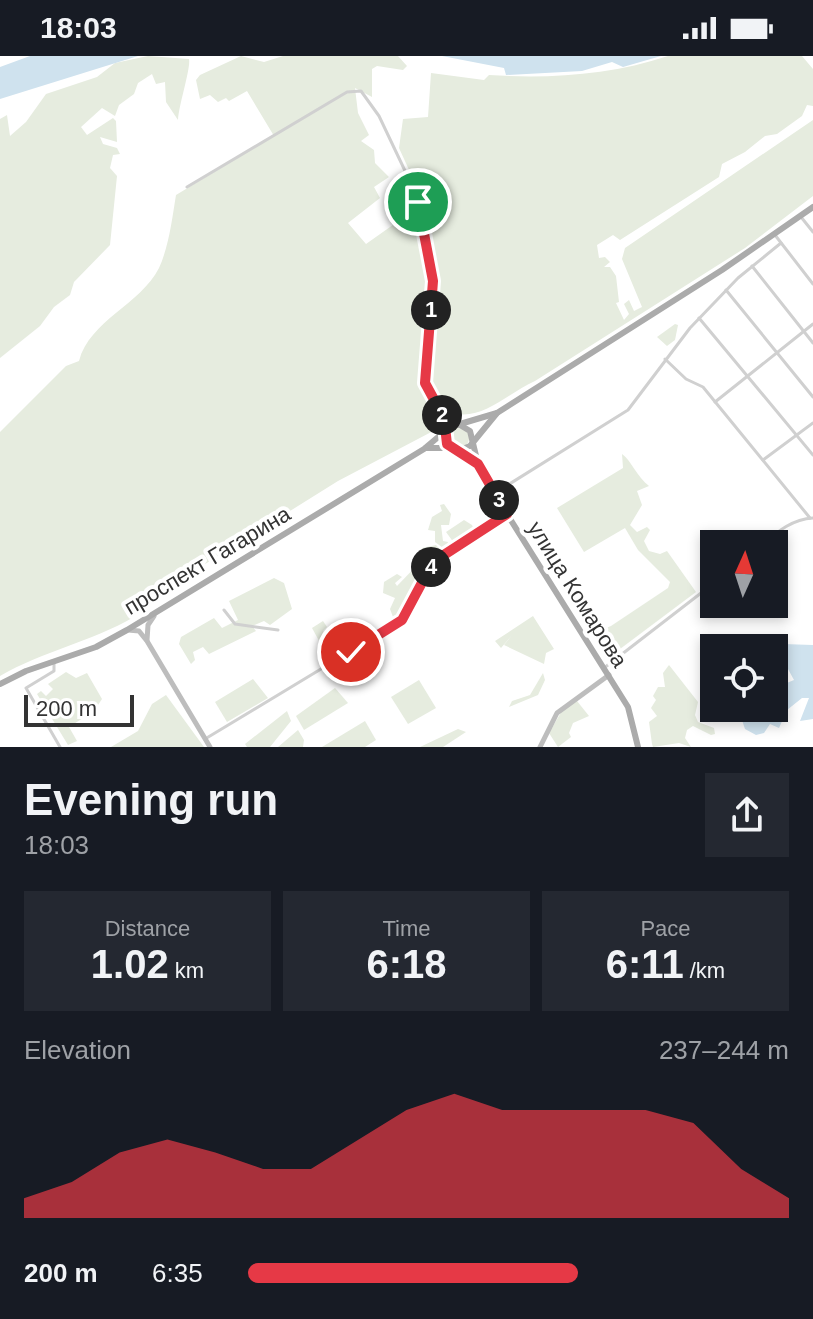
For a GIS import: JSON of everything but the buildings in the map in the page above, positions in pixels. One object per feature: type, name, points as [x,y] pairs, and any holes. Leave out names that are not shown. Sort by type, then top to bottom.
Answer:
[{"type":"main road","points":[[458,451],[470,446],[497,413],[775,235],[813,207]]},
{"type":"main road","points":[[478,464],[450,448],[446,431],[456,424],[497,413]]},
{"type":"main road","points":[[456,424],[468,428],[478,464]]},
{"type":"main road","name":"проспект Гагарина","points":[[0,684],[96,647],[127,630],[424,449],[446,431]]},
{"type":"main road","name":"проспект Гагарина","points":[[424,449],[450,448]]},
{"type":"main road","name":"улица Комарова","points":[[478,464],[630,712],[638,747]]},
{"type":"main road","points":[[147,641],[148,625],[160,611]]},
{"type":"main road","points":[[127,630],[135,629],[147,641],[210,747]]},
{"type":"main road","points":[[540,747],[557,713],[609,675]]},
{"type":"street","points":[[187,187],[347,92],[361,91],[379,116],[416,194],[433,281],[425,383],[444,418],[446,431]]},
{"type":"street","points":[[801,217],[813,232]]},
{"type":"street","points":[[775,235],[813,284]]},
{"type":"street","points":[[495,493],[628,410],[699,318],[752,266],[781,243]]},
{"type":"street","points":[[752,266],[813,343]]},
{"type":"street","points":[[726,290],[813,397]]},
{"type":"street","points":[[699,318],[813,455]]},
{"type":"street","points":[[715,402],[813,324]]},
{"type":"street","points":[[665,359],[686,379],[703,387],[812,518],[780,530]]},
{"type":"street","points":[[444,418],[456,424]]},
{"type":"street","points":[[763,460],[813,423]]},
{"type":"street","points":[[205,739],[402,620],[433,562],[507,514]]},
{"type":"street","points":[[604,668],[700,594]]},
{"type":"street","points":[[224,610],[235,624],[278,630]]},
{"type":"street","points":[[54,662],[54,671],[26,688],[60,747]]},
{"type":"shaded area","points":[[148,56],[189,59],[178,120],[166,102],[165,82],[156,84],[152,74],[138,83],[134,94],[119,105],[115,116],[102,108],[81,127],[87,135],[113,118],[116,121],[117,142],[100,137],[103,144],[117,148],[120,154],[113,155],[110,168],[117,176],[110,245],[74,282],[70,295],[54,307],[40,326],[0,358],[0,119],[7,115],[10,136],[26,122],[46,94],[97,77],[115,63]]},
{"type":"shaded area","points":[[241,56],[264,62],[283,56],[398,56],[407,66],[403,70],[377,66],[372,69],[372,97],[355,88],[358,113],[369,135],[361,141],[374,150],[375,163],[389,177],[374,187],[380,198],[348,223],[366,244],[407,215],[417,231],[429,285],[421,350],[421,384],[437,429],[338,481],[130,611],[134,617],[0,676],[0,432],[66,366],[79,361],[93,334],[151,281],[165,251],[176,195],[274,136],[247,91],[229,101],[226,98],[218,102],[210,95],[200,99],[196,80],[200,75]]},
{"type":"shaded area","points":[[668,56],[802,56],[813,69],[813,106],[807,105],[802,116],[777,134],[765,136],[745,152],[722,164],[719,177],[620,240],[613,235],[597,245],[599,258],[605,257],[610,262],[604,267],[610,267],[616,276],[619,302],[616,303],[624,320],[629,314],[624,304],[629,300],[634,311],[642,307],[622,259],[625,248],[813,120],[813,196],[745,248],[491,407],[468,414],[456,414],[444,409],[428,382],[436,285],[421,196],[399,148],[403,119],[428,117],[431,73],[484,80],[489,75],[557,76],[624,68]]},
{"type":"shaded area","points":[[678,325],[675,340],[667,346],[657,337]]},
{"type":"shaded area","points":[[458,427],[466,430],[469,438],[466,446],[458,449],[450,446],[447,438],[450,430]]},
{"type":"shaded area","points":[[622,454],[649,486],[637,491],[642,505],[630,525],[637,532],[647,527],[650,530],[644,541],[649,551],[660,554],[667,551],[696,592],[612,655],[596,632],[611,626],[668,588],[670,582],[638,550],[625,528],[584,552],[557,508],[623,468]]},
{"type":"shaded area","points":[[444,504],[451,514],[449,525],[441,525],[443,541],[448,542],[446,550],[435,542],[435,531],[428,530],[432,517],[442,511],[440,505]]},
{"type":"shaded area","points":[[464,520],[472,525],[475,532],[454,543],[446,532]]},
{"type":"shaded area","points":[[436,545],[444,554],[429,569],[408,605],[393,617],[390,609],[395,598],[383,593],[384,582],[397,574],[402,577],[395,583],[397,586],[425,557],[422,548]]},
{"type":"shaded area","points":[[274,578],[284,583],[292,609],[270,625],[264,621],[252,626],[256,631],[209,654],[203,647],[193,652],[195,660],[191,664],[179,644],[181,637],[214,618],[222,628],[238,620],[229,601]]},
{"type":"shaded area","points":[[533,616],[554,649],[546,653],[544,664],[504,645],[513,634],[501,648],[495,641]]},
{"type":"shaded area","points":[[323,621],[327,627],[323,631],[336,653],[347,647],[348,651],[329,659],[312,628]]},
{"type":"shaded area","points":[[669,665],[698,702],[695,715],[698,722],[714,728],[715,734],[711,735],[693,726],[687,730],[685,738],[691,747],[679,743],[653,747],[652,744],[649,722],[657,716],[651,708],[656,700],[653,696],[658,687],[665,687],[663,673]]},
{"type":"shaded area","points":[[66,672],[76,678],[87,673],[102,699],[94,711],[69,727],[77,741],[68,745],[37,694],[41,691],[46,696],[53,689],[48,684]]},
{"type":"shaded area","points":[[543,673],[545,680],[538,695],[509,707],[512,701],[530,695]]},
{"type":"shaded area","points":[[253,679],[268,698],[227,722],[215,702]]},
{"type":"shaded area","points":[[419,680],[436,708],[408,724],[391,697]]},
{"type":"shaded area","points":[[335,688],[348,703],[304,730],[296,716]]},
{"type":"shaded area","points":[[166,695],[204,747],[111,747],[138,731],[152,704]]},
{"type":"shaded area","points":[[577,701],[589,716],[573,723],[569,733],[571,737],[558,747],[549,733],[563,709]]},
{"type":"shaded area","points":[[287,711],[291,721],[270,747],[247,747],[245,744]]},
{"type":"shaded area","points":[[365,721],[376,740],[365,747],[322,747]]},
{"type":"shaded area","points":[[458,729],[466,732],[443,747],[420,747]]},
{"type":"shaded area","points":[[298,730],[304,740],[303,747],[278,747]]},
{"type":"water","points":[[30,56],[138,56],[0,99],[0,67]]},
{"type":"water","points":[[442,56],[661,56],[623,67],[612,62],[582,71],[506,75],[504,68]]},
{"type":"water","points":[[788,644],[813,645],[813,719],[800,721],[809,698],[802,698],[788,709],[788,682],[794,680],[788,669]]},
{"type":"water","points":[[743,722],[782,722],[779,728],[770,724],[764,733],[756,735],[745,729]]},
{"type":"route","points":[[351,652],[402,620],[433,562],[507,514],[478,464],[447,444],[444,418],[426,389],[425,364],[433,281],[418,202]]}]
